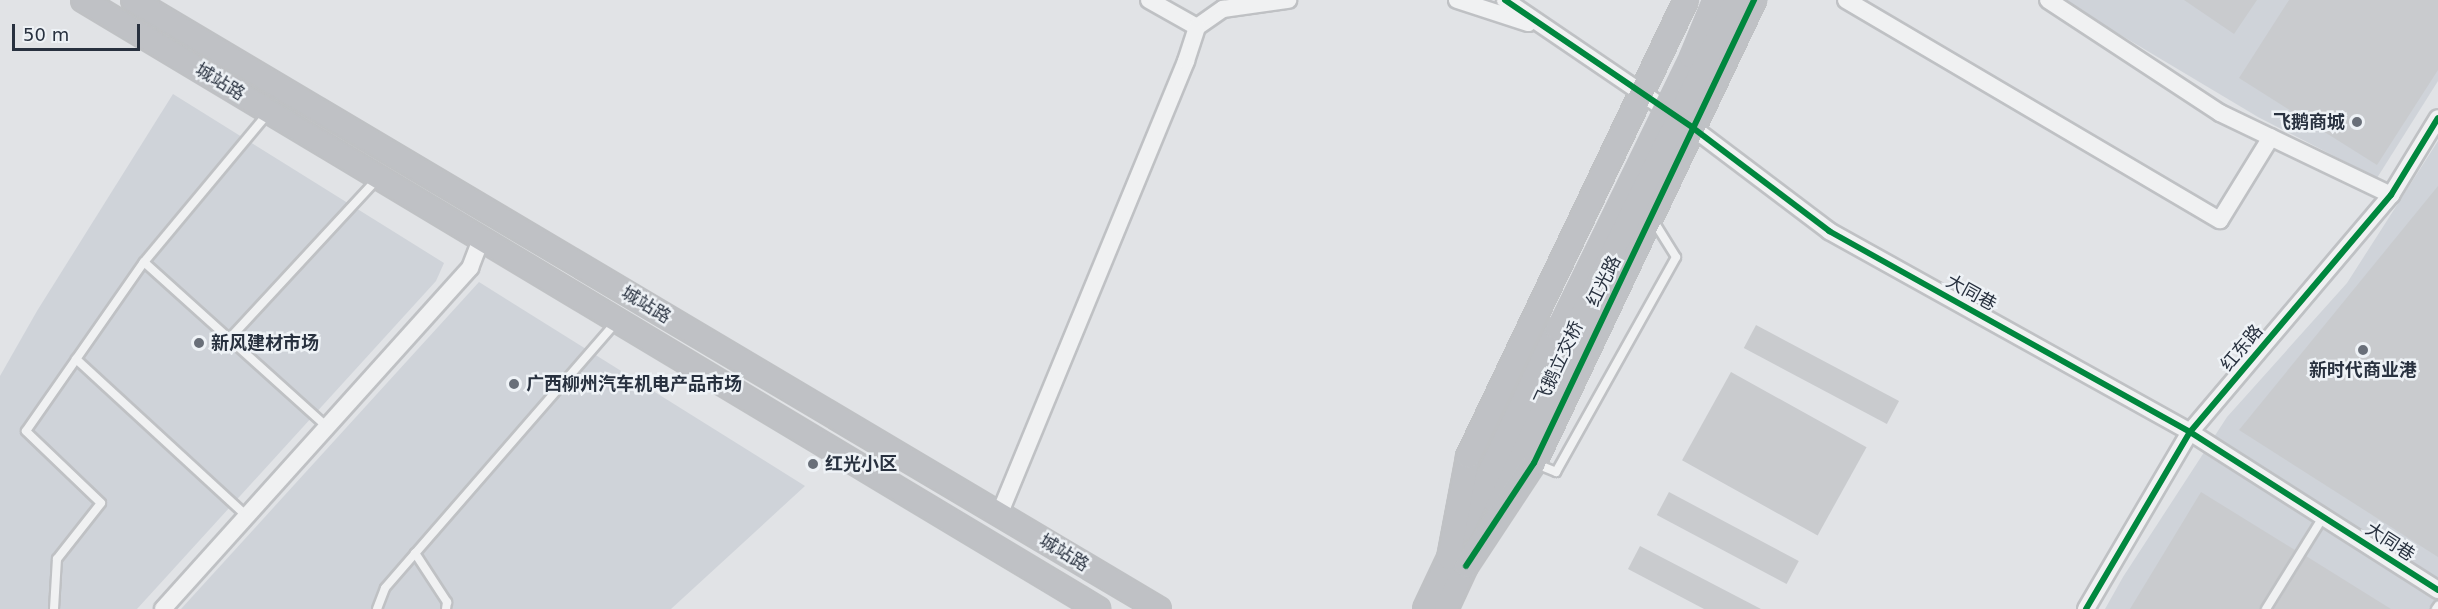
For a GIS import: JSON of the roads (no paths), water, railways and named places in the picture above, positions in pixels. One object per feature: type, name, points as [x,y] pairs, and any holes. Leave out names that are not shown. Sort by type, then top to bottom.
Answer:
[{"type":"main road","name":"城站路","points":[[83,0],[1098,609]]},
{"type":"main road","name":"城站路","points":[[133,0],[1159,609]]},
{"type":"main road","name":"红光路","points":[[1446,609],[1457,562],[1468,457],[1686,0]]},
{"type":"main road","name":"飞鹅立交桥","points":[[1457,562],[1690,56],[1713,0]]},
{"type":"main road","name":"飞鹅立交桥","points":[[1564,332],[1736,0]]},
{"type":"main road","name":"红光路","points":[[1425,609],[1457,562],[1534,463],[1754,0]]},
{"type":"street","points":[[1149,0],[1197,27]]},
{"type":"street","points":[[999,515],[1186,62],[1197,27],[1223,9],[1288,0]]},
{"type":"street","points":[[1457,0],[1551,31]]},
{"type":"street","name":"大同巷","points":[[1505,0],[1693,128],[1829,231],[2190,432],[2438,590]]},
{"type":"street","points":[[1846,0],[2220,220],[2271,137]]},
{"type":"street","points":[[2048,0],[2220,113],[2391,195]]},
{"type":"street","name":"红东路","points":[[2086,609],[2190,432],[2391,195],[2438,118]]},
{"type":"street","points":[[163,609],[471,268],[482,239]]},
{"type":"lane","points":[[54,609],[57,559],[101,503],[26,431],[144,262],[269,112]]},
{"type":"lane","points":[[230,338],[378,177]]},
{"type":"lane","points":[[1534,463],[1556,472],[1676,257],[1652,217]]},
{"type":"lane","points":[[144,262],[327,427]]},
{"type":"lane","points":[[377,609],[385,588],[618,321]]},
{"type":"lane","points":[[76,359],[247,516]]},
{"type":"lane","points":[[2266,609],[2323,517]]},
{"type":"lane","points":[[415,553],[447,602],[446,609]]},
{"type":"place","name":"飞鹅商城","points":[[2357,122]]},
{"type":"place","name":"新风建材市场","points":[[199,343]]},
{"type":"place","name":"新时代商业港","points":[[2363,350]]},
{"type":"place","name":"广西柳州汽车机电产品市场","points":[[514,384]]},
{"type":"place","name":"红光小区","points":[[813,464]]}]
